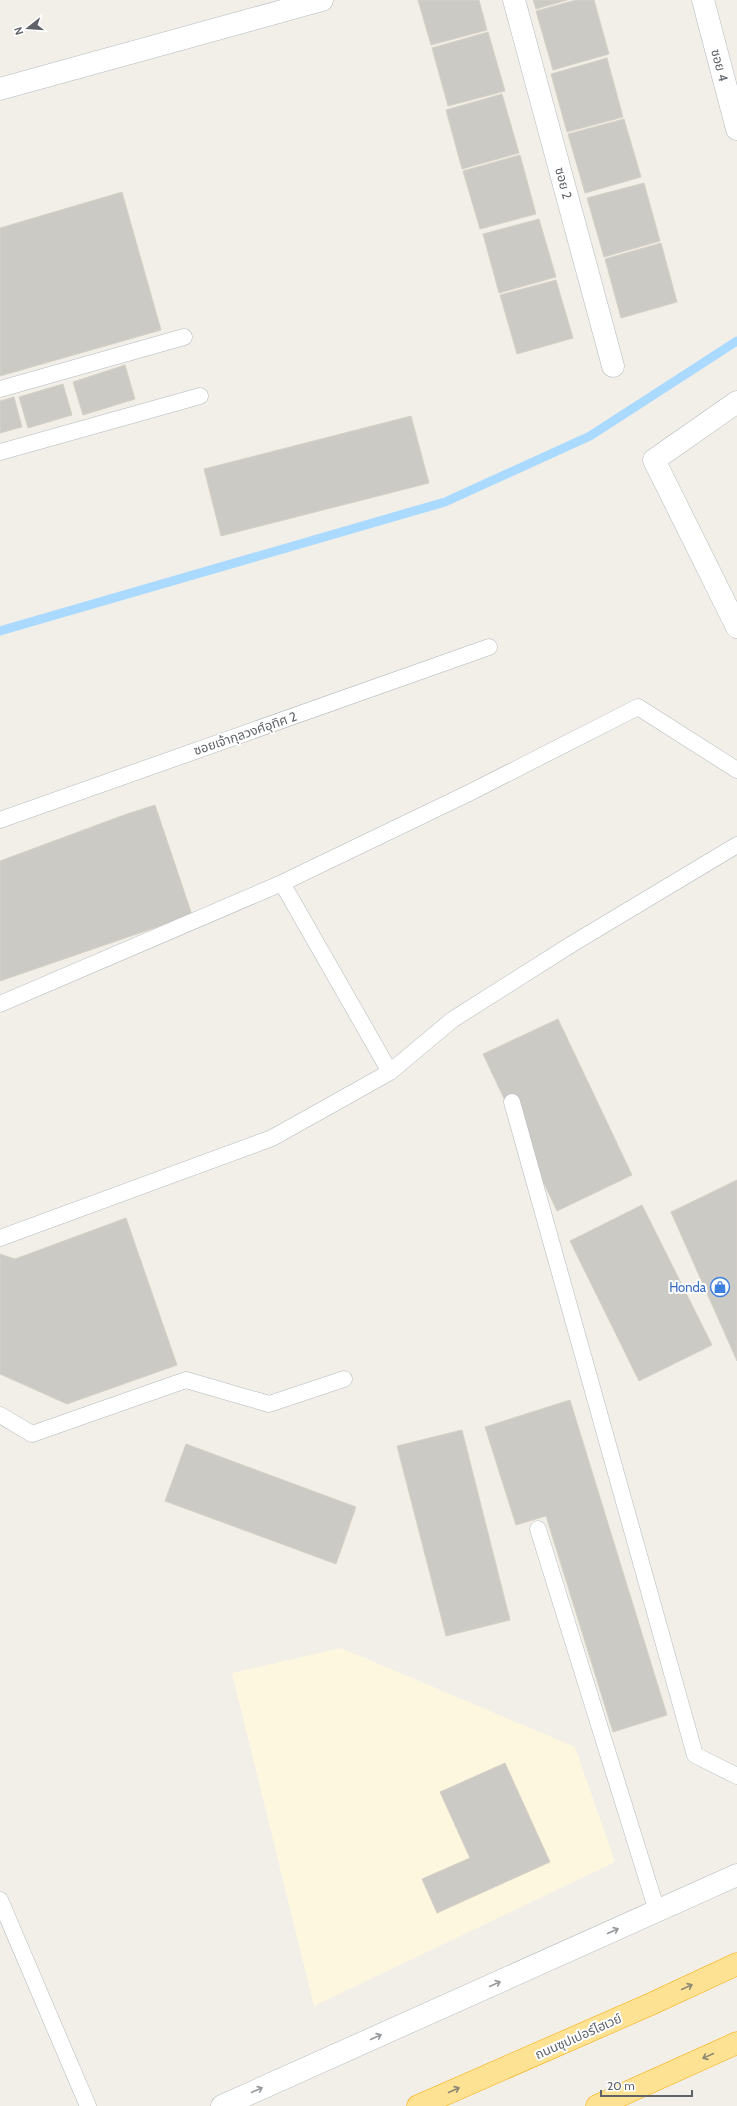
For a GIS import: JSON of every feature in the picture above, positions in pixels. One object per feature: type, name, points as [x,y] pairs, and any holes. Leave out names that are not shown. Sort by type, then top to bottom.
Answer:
[{"type":"highway","name":"ถนนซุปเปอร์ไฮเวย์","points":[[418,2106],[651,2004],[737,1964]]},
{"type":"highway","points":[[597,2106],[737,2043]]},
{"type":"street","points":[[0,89],[322,0]]},
{"type":"street","name":"ซอย 2","points":[[514,0],[613,366]]},
{"type":"street","name":"ซอย 4","points":[[703,0],[737,129]]},
{"type":"street","points":[[737,402],[654,460],[737,627]]},
{"type":"street","points":[[222,2106],[737,1875]]},
{"type":"lane","points":[[0,389],[184,337]]},
{"type":"lane","points":[[0,452],[200,396]]},
{"type":"lane","name":"ซอยเจ้ากุลวงศ์อุทิศ 2","points":[[0,820],[489,647]]},
{"type":"lane","points":[[0,1004],[282,883],[471,792],[638,707],[737,770]]},
{"type":"lane","points":[[0,1238],[272,1138],[390,1072],[452,1020],[572,944],[737,845]]},
{"type":"lane","points":[[282,883],[390,1072]]},
{"type":"lane","points":[[512,1102],[695,1755],[737,1776]]},
{"type":"lane","points":[[0,1415],[32,1434],[186,1380],[269,1404],[344,1379]]},
{"type":"lane","points":[[538,1529],[657,1911]]},
{"type":"lane","points":[[0,1900],[88,2106]]},
{"type":"shaded area","points":[[341,1648],[575,1747],[615,1862],[314,2006],[232,1673]]},
{"type":"building","points":[[418,0],[479,0],[487,30],[431,45]]},
{"type":"building","points":[[533,0],[567,0],[536,9]]},
{"type":"building","points":[[576,0],[594,0],[609,54],[553,70],[536,11]]},
{"type":"building","points":[[488,32],[505,91],[448,106],[432,48]]},
{"type":"building","points":[[607,58],[623,117],[567,132],[551,74]]},
{"type":"building","points":[[502,94],[519,153],[462,169],[446,110]]},
{"type":"building","points":[[624,119],[641,177],[585,193],[568,134]]},
{"type":"building","points":[[520,155],[536,214],[480,229],[463,171]]},
{"type":"building","points":[[644,183],[660,241],[604,257],[587,198]]},
{"type":"building","points":[[122,192],[161,330],[0,376],[0,228]]},
{"type":"building","points":[[539,219],[556,277],[499,293],[483,234]]},
{"type":"building","points":[[661,243],[677,302],[621,318],[605,259]]},
{"type":"building","points":[[556,280],[573,338],[517,354],[500,295]]},
{"type":"building","points":[[125,365],[135,399],[83,415],[73,382]]},
{"type":"building","points":[[63,384],[72,415],[28,428],[19,397]]},
{"type":"building","points":[[14,397],[22,427],[0,433],[0,401]]},
{"type":"building","points":[[411,416],[429,483],[221,536],[204,469]]},
{"type":"building","points":[[155,805],[192,915],[0,981],[0,861]]},
{"type":"building","points":[[558,1019],[632,1175],[557,1211],[483,1054]]},
{"type":"building","name":"Honda","points":[[737,1180],[737,1361],[671,1212]]},
{"type":"building","points":[[642,1205],[712,1345],[639,1381],[570,1241]]},
{"type":"building","points":[[126,1218],[177,1365],[67,1404],[0,1374],[0,1254],[15,1259]]},
{"type":"building","points":[[570,1400],[667,1715],[613,1732],[546,1516],[516,1525],[485,1427]]},
{"type":"building","points":[[462,1430],[510,1620],[446,1636],[397,1446]]},
{"type":"building","points":[[186,1444],[356,1507],[336,1564],[165,1501]]},
{"type":"building","points":[[505,1763],[550,1862],[437,1913],[422,1879],[470,1858],[440,1792]]},
{"type":"waterway","points":[[0,631],[445,502],[590,436],[737,341]]},
{"type":"place","name":"Honda","points":[[720,1287]]}]
